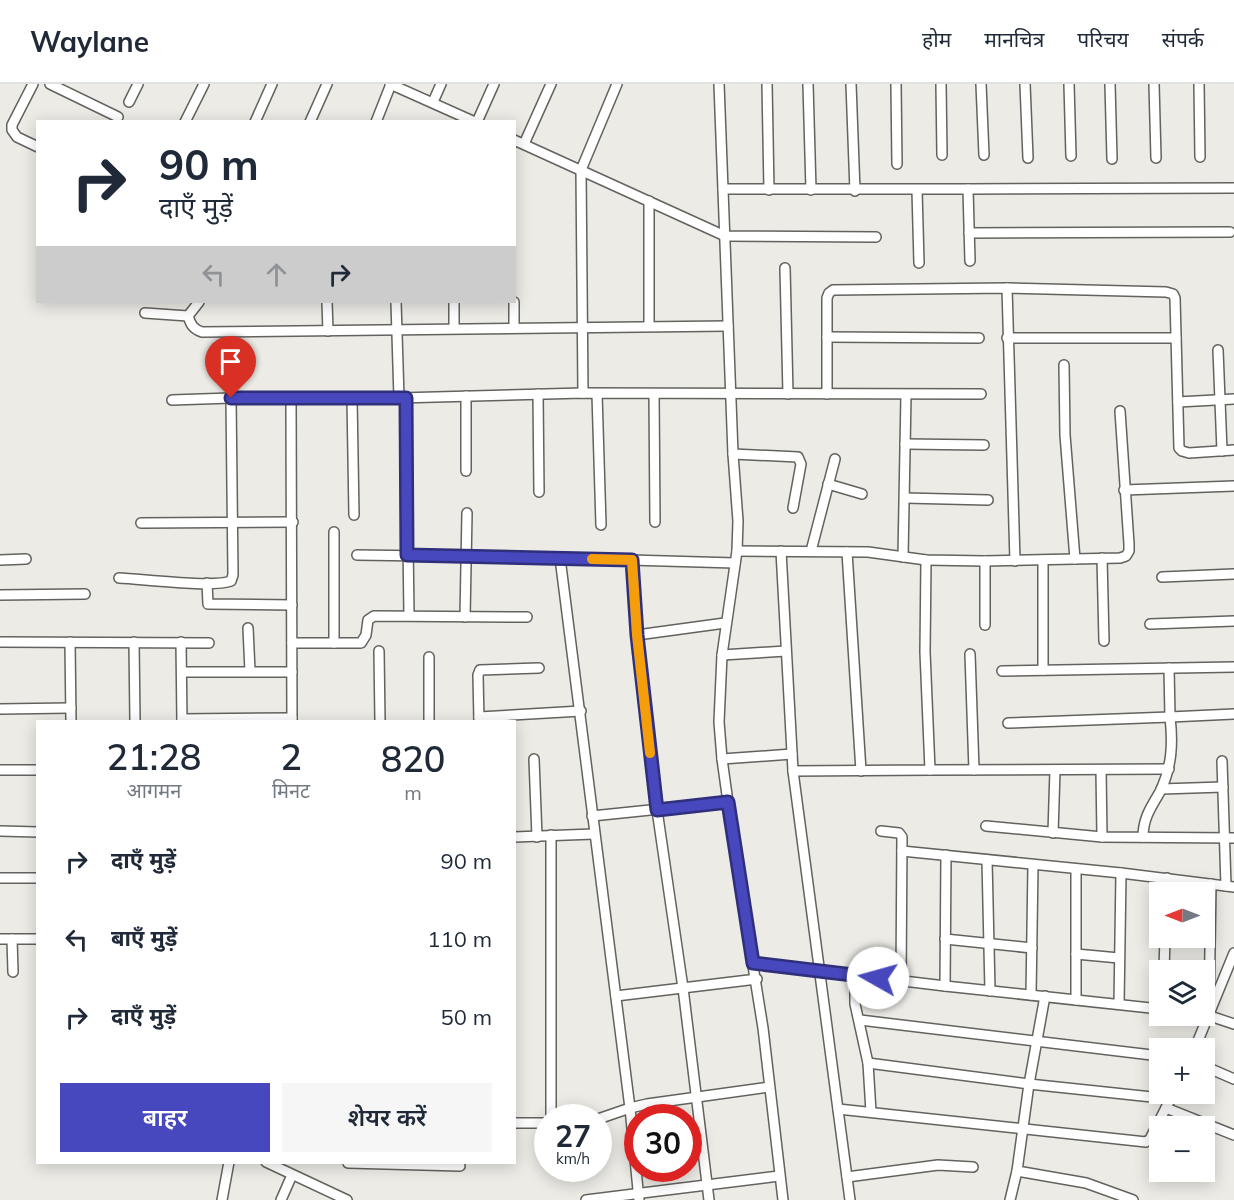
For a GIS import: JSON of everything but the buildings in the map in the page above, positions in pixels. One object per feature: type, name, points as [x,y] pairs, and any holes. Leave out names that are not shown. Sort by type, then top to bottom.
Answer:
[{"type":"street","points":[[33,84],[12,125],[12,130],[36,146]]},
{"type":"street","points":[[50,84],[118,117]]},
{"type":"street","points":[[129,102],[138,84]]},
{"type":"street","points":[[186,120],[204,84]]},
{"type":"street","points":[[256,120],[272,84]]},
{"type":"street","points":[[311,120],[327,84]]},
{"type":"street","points":[[377,120],[390,84],[470,120],[494,84]]},
{"type":"street","points":[[433,102],[441,84]]},
{"type":"street","points":[[551,84],[519,142],[725,236],[876,237]]},
{"type":"street","points":[[583,393],[581,170],[616,84]]},
{"type":"street","points":[[719,84],[733,454],[738,521],[737,551],[725,623],[718,722],[728,802],[757,979],[783,1200]]},
{"type":"street","points":[[767,84],[769,190]]},
{"type":"street","points":[[808,84],[811,190]]},
{"type":"street","points":[[851,84],[855,191]]},
{"type":"street","points":[[896,84],[897,164]]},
{"type":"street","points":[[941,84],[942,155]]},
{"type":"street","points":[[981,84],[984,156]]},
{"type":"street","points":[[1025,84],[1028,158]]},
{"type":"street","points":[[1069,84],[1071,156]]},
{"type":"street","points":[[1110,84],[1112,159]]},
{"type":"street","points":[[1154,84],[1156,158]]},
{"type":"street","points":[[1199,84],[1200,157]]},
{"type":"street","points":[[723,189],[855,191],[1234,188]]},
{"type":"street","points":[[968,189],[970,261]]},
{"type":"street","points":[[917,190],[919,262]]},
{"type":"street","points":[[649,201],[649,326]]},
{"type":"street","points":[[969,233],[1230,232]]},
{"type":"street","points":[[785,268],[788,394]]},
{"type":"street","points":[[827,394],[827,298],[829,292],[833,290],[1007,288],[1170,292],[1175,298],[1179,448],[1189,453],[1234,450]]},
{"type":"street","points":[[1007,288],[1015,561]]},
{"type":"street","points":[[188,316],[198,303]]},
{"type":"street","points":[[327,303],[327,331]]},
{"type":"street","points":[[396,303],[402,398],[409,615]]},
{"type":"street","points":[[454,303],[454,328]]},
{"type":"street","points":[[514,303],[514,327]]},
{"type":"street","points":[[144,313],[188,316]]},
{"type":"street","points":[[188,316],[190,325],[202,332],[728,326]]},
{"type":"street","points":[[827,337],[979,338]]},
{"type":"street","points":[[1007,338],[1176,338]]},
{"type":"street","points":[[1218,350],[1222,451]]},
{"type":"street","points":[[1064,365],[1065,424],[1075,559]]},
{"type":"street","points":[[172,400],[402,398],[583,393],[981,394]]},
{"type":"street","points":[[538,394],[539,492]]},
{"type":"street","points":[[597,394],[601,525]]},
{"type":"street","points":[[654,394],[656,522]]},
{"type":"street","points":[[903,557],[906,395]]},
{"type":"street","points":[[466,396],[466,471]]},
{"type":"street","points":[[119,578],[225,584],[231,581],[231,398]]},
{"type":"street","points":[[352,398],[354,514]]},
{"type":"street","points":[[181,642],[182,720],[292,720],[291,399]]},
{"type":"street","points":[[1178,402],[1234,399]]},
{"type":"street","points":[[737,551],[885,553],[926,560],[985,561],[1126,556],[1129,552],[1120,411]]},
{"type":"street","points":[[905,444],[984,445]]},
{"type":"street","points":[[733,454],[798,457],[801,464],[793,508]]},
{"type":"street","points":[[811,552],[835,459]]},
{"type":"street","points":[[828,484],[862,494]]},
{"type":"street","points":[[1124,490],[1234,486]]},
{"type":"street","points":[[905,498],[988,500]]},
{"type":"street","points":[[465,617],[467,513]]},
{"type":"street","points":[[141,523],[293,522]]},
{"type":"street","points":[[334,532],[334,643]]},
{"type":"street","points":[[781,551],[793,771],[850,1200]]},
{"type":"street","points":[[848,552],[861,771]]},
{"type":"street","points":[[357,555],[735,563]]},
{"type":"street","points":[[560,558],[630,1104]]},
{"type":"street","points":[[1102,558],[1104,640]]},
{"type":"street","points":[[0,560],[26,559]]},
{"type":"street","points":[[632,560],[637,635],[657,810],[683,988],[709,1200]]},
{"type":"street","points":[[926,560],[925,652],[930,770]]},
{"type":"street","points":[[1042,560],[1043,670]]},
{"type":"street","points":[[985,561],[985,625]]},
{"type":"street","points":[[1162,577],[1234,574]]},
{"type":"street","points":[[207,583],[206,600],[208,604],[292,605]]},
{"type":"street","points":[[0,595],[85,594]]},
{"type":"street","points":[[292,643],[361,643],[364,640],[370,617],[409,615],[527,617]]},
{"type":"street","points":[[1150,624],[1234,621]]},
{"type":"street","points":[[637,635],[725,623]]},
{"type":"street","points":[[248,628],[250,671]]},
{"type":"street","points":[[0,642],[209,643]]},
{"type":"street","points":[[70,642],[71,720]]},
{"type":"street","points":[[134,642],[135,720]]},
{"type":"street","points":[[379,651],[380,720]]},
{"type":"street","points":[[722,655],[786,651]]},
{"type":"street","points":[[970,654],[974,770]]},
{"type":"street","points":[[429,657],[429,720]]},
{"type":"street","points":[[1002,671],[1234,667]]},
{"type":"street","points":[[539,668],[480,670],[478,675],[479,719],[581,711]]},
{"type":"street","points":[[1143,837],[1146,816],[1169,769],[1172,750],[1169,668]]},
{"type":"street","points":[[182,672],[291,672]]},
{"type":"street","points":[[0,709],[71,708]]},
{"type":"street","points":[[1008,723],[1234,714]]},
{"type":"street","points":[[722,759],[792,754]]},
{"type":"street","points":[[534,759],[537,837]]},
{"type":"street","points":[[1215,885],[1230,887],[1229,838],[1222,787],[1222,761]]},
{"type":"street","points":[[793,771],[1169,769]]},
{"type":"street","points":[[0,770],[36,770]]},
{"type":"street","points":[[1053,833],[1054,770]]},
{"type":"street","points":[[1101,770],[1102,837]]},
{"type":"street","points":[[1161,789],[1222,787]]},
{"type":"street","points":[[592,816],[728,802]]},
{"type":"street","points":[[986,826],[1102,837],[1229,838]]},
{"type":"street","points":[[0,831],[36,832]]},
{"type":"street","points":[[881,831],[901,834],[901,981]]},
{"type":"street","points":[[516,837],[594,834]]},
{"type":"street","points":[[551,836],[551,1104]]},
{"type":"street","points":[[902,851],[1196,882]]},
{"type":"street","points":[[945,986],[946,855]]},
{"type":"street","points":[[987,860],[990,991]]},
{"type":"street","points":[[1031,995],[1033,865]]},
{"type":"street","points":[[1076,869],[1076,1000]]},
{"type":"street","points":[[1119,1004],[1121,873]]},
{"type":"street","points":[[0,878],[36,879]]},
{"type":"street","points":[[1167,878],[1167,882]]},
{"type":"street","points":[[0,939],[36,939]]},
{"type":"street","points":[[12,939],[13,972]]},
{"type":"street","points":[[945,939],[1032,948]]},
{"type":"street","points":[[1215,999],[1230,973],[1234,953]]},
{"type":"street","points":[[1076,954],[1119,958]]},
{"type":"street","points":[[753,963],[1149,1007]]},
{"type":"street","points":[[855,975],[855,1004],[868,1063],[871,1112]]},
{"type":"street","points":[[616,996],[757,979]]},
{"type":"street","points":[[1010,1200],[1017,1171],[1029,1084],[1045,996]]},
{"type":"street","points":[[1215,1016],[1234,1024]]},
{"type":"street","points":[[860,1020],[1149,1055]]},
{"type":"street","points":[[868,1063],[1149,1098]]},
{"type":"street","points":[[1215,1071],[1234,1079]]},
{"type":"street","points":[[652,1104],[769,1087]]},
{"type":"street","points":[[838,1109],[1146,1142],[1168,1104]]},
{"type":"street","points":[[1177,1104],[1234,1135]]},
{"type":"street","points":[[516,1123],[534,1123]]},
{"type":"street","points":[[222,1200],[229,1164]]},
{"type":"street","points":[[270,1164],[347,1200]]},
{"type":"street","points":[[406,1164],[460,1166]]},
{"type":"street","points":[[847,1177],[938,1165],[973,1167]]},
{"type":"street","points":[[1017,1171],[1086,1183],[1133,1200]]},
{"type":"street","points":[[281,1200],[292,1175]]},
{"type":"street","points":[[586,1200],[638,1197],[779,1176]]},
{"type":"street","points":[[637,1182],[638,1197]]},
{"type":"slow traffic","points":[[592,559],[632,560],[637,635],[650,753]]},
{"type":"route","points":[[231,398],[406,398],[407,555],[632,560],[637,635],[657,810],[728,802],[753,963],[878,978]]}]
